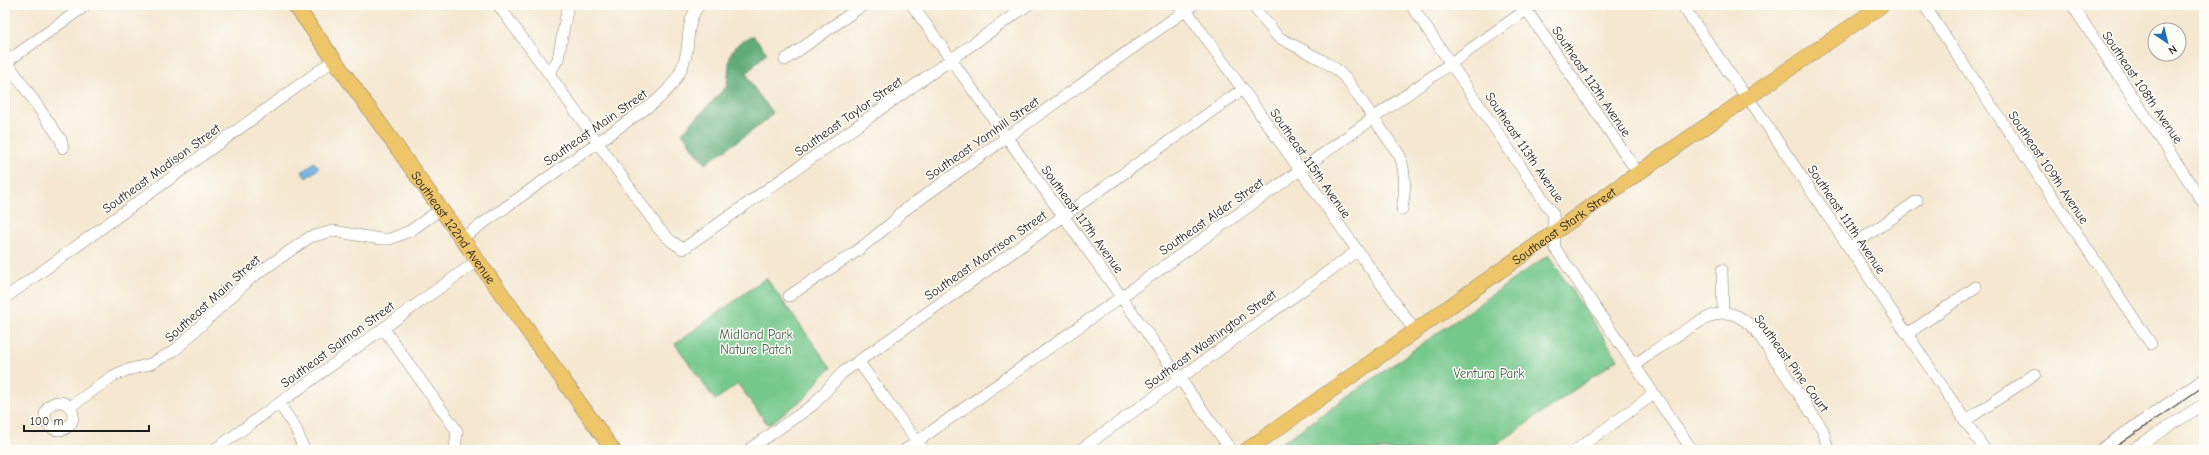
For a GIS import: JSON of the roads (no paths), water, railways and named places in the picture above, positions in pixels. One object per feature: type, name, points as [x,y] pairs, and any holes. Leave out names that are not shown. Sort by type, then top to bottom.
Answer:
[{"type":"main road","name":"Southeast 122nd Avenue","points":[[295,5],[613,450]]},
{"type":"main road","name":"Southeast Stark Street","points":[[1247,450],[1554,231],[1882,5]]},
{"type":"street","points":[[63,148],[60,140],[6,62],[86,5]]},
{"type":"street","points":[[498,5],[550,74],[597,142]]},
{"type":"street","points":[[550,74],[558,59],[568,5]]},
{"type":"street","name":"Southeast Main Street","points":[[462,238],[655,102],[669,90],[680,74],[685,60],[691,19],[699,5]]},
{"type":"street","points":[[785,60],[863,5]]},
{"type":"street","name":"Southeast 117th Avenue","points":[[912,5],[1231,450]]},
{"type":"street","name":"Southeast Taylor Street","points":[[597,142],[659,229],[670,241],[684,249],[1028,5]]},
{"type":"street","points":[[1252,5],[1278,37],[1336,69],[1347,80],[1375,118],[1394,145],[1404,169],[1405,192],[1402,209]]},
{"type":"street","name":"Southeast 113th Avenue","points":[[1411,5],[1553,214],[1555,248],[1692,450]]},
{"type":"street","name":"Southeast 111th Avenue","points":[[1682,5],[1747,97],[1985,450]]},
{"type":"street","name":"Southeast 109th Avenue","points":[[1924,5],[2151,344]]},
{"type":"street","name":"Southeast 108th Avenue","points":[[2072,5],[2204,204]]},
{"type":"street","name":"Southeast Alder Street","points":[[905,450],[920,446],[1122,298],[1375,118],[1527,7]]},
{"type":"street","name":"Southeast 112th Avenue","points":[[1527,7],[1638,173]]},
{"type":"street","name":"Southeast 115th Avenue","points":[[1190,8],[1243,90],[1415,331]]},
{"type":"street","name":"Southeast Yamhill Street","points":[[789,296],[857,251],[899,214],[1190,8]]},
{"type":"street","name":"Southeast Madison Street","points":[[5,298],[334,60]]},
{"type":"street","name":"Southeast Morrison Street","points":[[748,450],[806,410],[834,379],[858,361],[1243,90]]},
{"type":"street","points":[[1849,248],[1917,201]]},
{"type":"street","name":"Southeast Main Street","points":[[70,407],[113,376],[124,371],[150,364],[174,351],[252,278],[310,237],[333,231],[380,239],[390,239],[410,231],[441,209]]},
{"type":"street","name":"Southeast Washington Street","points":[[1080,450],[1357,251]]},
{"type":"street","name":"Southeast Salmon Street","points":[[214,450],[478,261]]},
{"type":"street","points":[[1634,365],[1704,319],[1723,313],[1722,270]]},
{"type":"street","points":[[1907,334],[1976,287]]},
{"type":"street","name":"Southeast Pine Court","points":[[1723,313],[1732,314],[1747,320],[1756,331],[1823,430],[1828,450]]},
{"type":"street","points":[[383,328],[457,431],[455,450]]},
{"type":"street","points":[[858,361],[920,446]]},
{"type":"street","points":[[1965,421],[2035,374]]},
{"type":"street","points":[[2100,450],[2204,379]]},
{"type":"street","points":[[1577,450],[1654,394]]},
{"type":"street","points":[[279,403],[296,429],[304,450]]},
{"type":"street","points":[[2140,448],[2204,404]]},
{"type":"water","points":[[314,162],[319,168],[306,178],[302,172]]},
{"type":"tram line","points":[[2111,450],[2204,386]]},
{"type":"park label","name":"Midland Park Nature Patch","points":[[756,342]]},
{"type":"park label","name":"Ventura Park","points":[[1489,373]]}]
